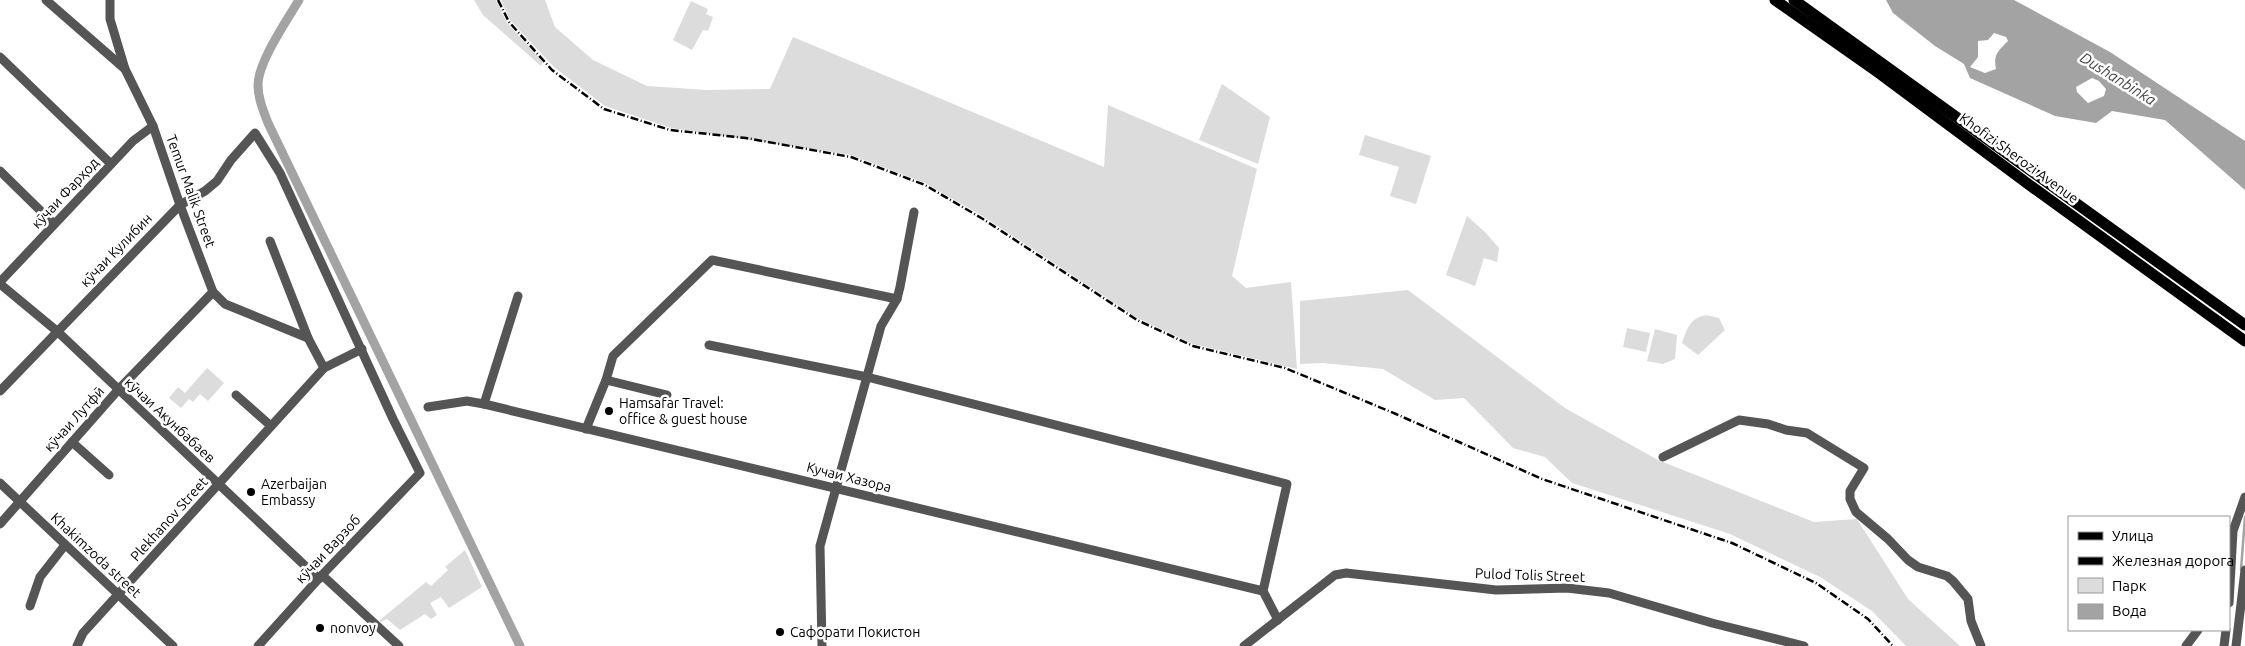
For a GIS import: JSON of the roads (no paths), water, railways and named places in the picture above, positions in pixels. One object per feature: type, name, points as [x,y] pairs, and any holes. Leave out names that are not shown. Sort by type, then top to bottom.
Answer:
[{"type":"main road","name":"Khofizi Sherozi Avenue","points":[[1775,0],[1879,73],[2245,341]]},
{"type":"main road","name":"Khofizi Sherozi Avenue","points":[[1794,0],[2245,325]]},
{"type":"street","points":[[46,0],[125,69]]},
{"type":"street","name":"Temur Malik Street","points":[[110,0],[110,19],[125,69],[153,126],[213,292]]},
{"type":"street","points":[[1,60],[110,164]]},
{"type":"street","name":"кӯчаи Фарҳод","points":[[0,283],[133,140],[153,126]]},
{"type":"street","name":"кӯчаи Кулибин","points":[[0,392],[180,205],[205,191],[217,181],[231,160],[255,134],[280,173],[362,349]]},
{"type":"street","points":[[0,170],[54,224]]},
{"type":"street","points":[[822,646],[820,546],[881,326],[896,299],[902,280],[914,212]]},
{"type":"street","points":[[270,241],[308,338],[324,368],[362,349]]},
{"type":"street","points":[[586,429],[606,380],[613,356],[712,260],[896,299]]},
{"type":"street","name":"кӯчаи Акунбабаев","points":[[0,283],[58,332],[219,484],[320,577],[399,646]]},
{"type":"street","points":[[213,292],[225,304],[308,338]]},
{"type":"street","name":"кӯчаи Лутфӣ","points":[[0,524],[18,501],[118,390],[213,292]]},
{"type":"street","points":[[484,404],[518,296]]},
{"type":"street","points":[[709,345],[867,377],[1287,484],[1263,591],[1278,620]]},
{"type":"street","name":"кӯчаи Варзоб","points":[[258,646],[320,577],[420,472],[393,419],[362,349]]},
{"type":"street","name":"Plekhanov Street","points":[[77,646],[83,633],[324,368]]},
{"type":"street","points":[[606,380],[667,395]]},
{"type":"street","points":[[236,395],[272,426]]},
{"type":"street","name":"Кучаи Хазора","points":[[428,407],[468,401],[484,404],[1263,591]]},
{"type":"street","points":[[1663,457],[1739,420],[1768,424],[1786,430],[1807,433],[1864,468],[1850,491],[1850,499],[1856,512],[1888,539],[1908,560],[1918,567],[1947,576],[1953,581],[1968,599],[1971,621],[1981,646]]},
{"type":"street","points":[[72,442],[109,475]]},
{"type":"street","name":"Khakimzoda street","points":[[0,483],[173,646]]},
{"type":"street","points":[[2230,575],[2233,531],[2245,496]]},
{"type":"street","points":[[30,606],[40,577],[65,544]]},
{"type":"street","points":[[2236,646],[2245,570]]},
{"type":"street","name":"Pulod Tolis Street","points":[[1244,646],[1335,575],[1346,573],[1496,590],[1567,588],[1609,594],[1804,646]]},
{"type":"street","points":[[2186,646],[2197,631]]},
{"type":"street","points":[[2224,646],[2226,631]]},
{"type":"water","name":"Dushanbinka","points":[[1886,0],[2014,0],[2110,52],[2245,141],[2245,190],[2165,120],[2112,111],[2096,123],[2055,116],[1970,78],[1964,64],[1935,46],[1893,13]],"holes":[[[1994,33],[2006,37],[2008,41],[1997,54],[1995,60],[1996,69],[1985,73],[1970,67],[1978,57],[1978,41],[1988,40]],[[2092,78],[2099,81],[2106,89],[2104,96],[2088,103],[2077,92],[2076,87]]]},
{"type":"waterway","points":[[299,0],[274,41],[259,76],[259,95],[263,109],[268,123],[520,646]]},
{"type":"waterway","points":[[2241,570],[2245,517]]},
{"type":"railway","points":[[498,0],[509,22],[552,70],[604,109],[670,130],[746,138],[851,157],[925,185],[983,219],[1137,320],[1193,346],[1285,368],[1396,414],[1542,479],[1732,543],[1816,583],[1868,619],[1893,646]]},
{"type":"place","name":"Hamsafar Travel: office & guest house","points":[[609,411]]},
{"type":"place","name":"Azerbaijan Embassy","points":[[251,492]]},
{"type":"place","name":"nonvoy","points":[[320,628]]},
{"type":"place","name":"Сафорати Покистон","points":[[780,632]]}]
